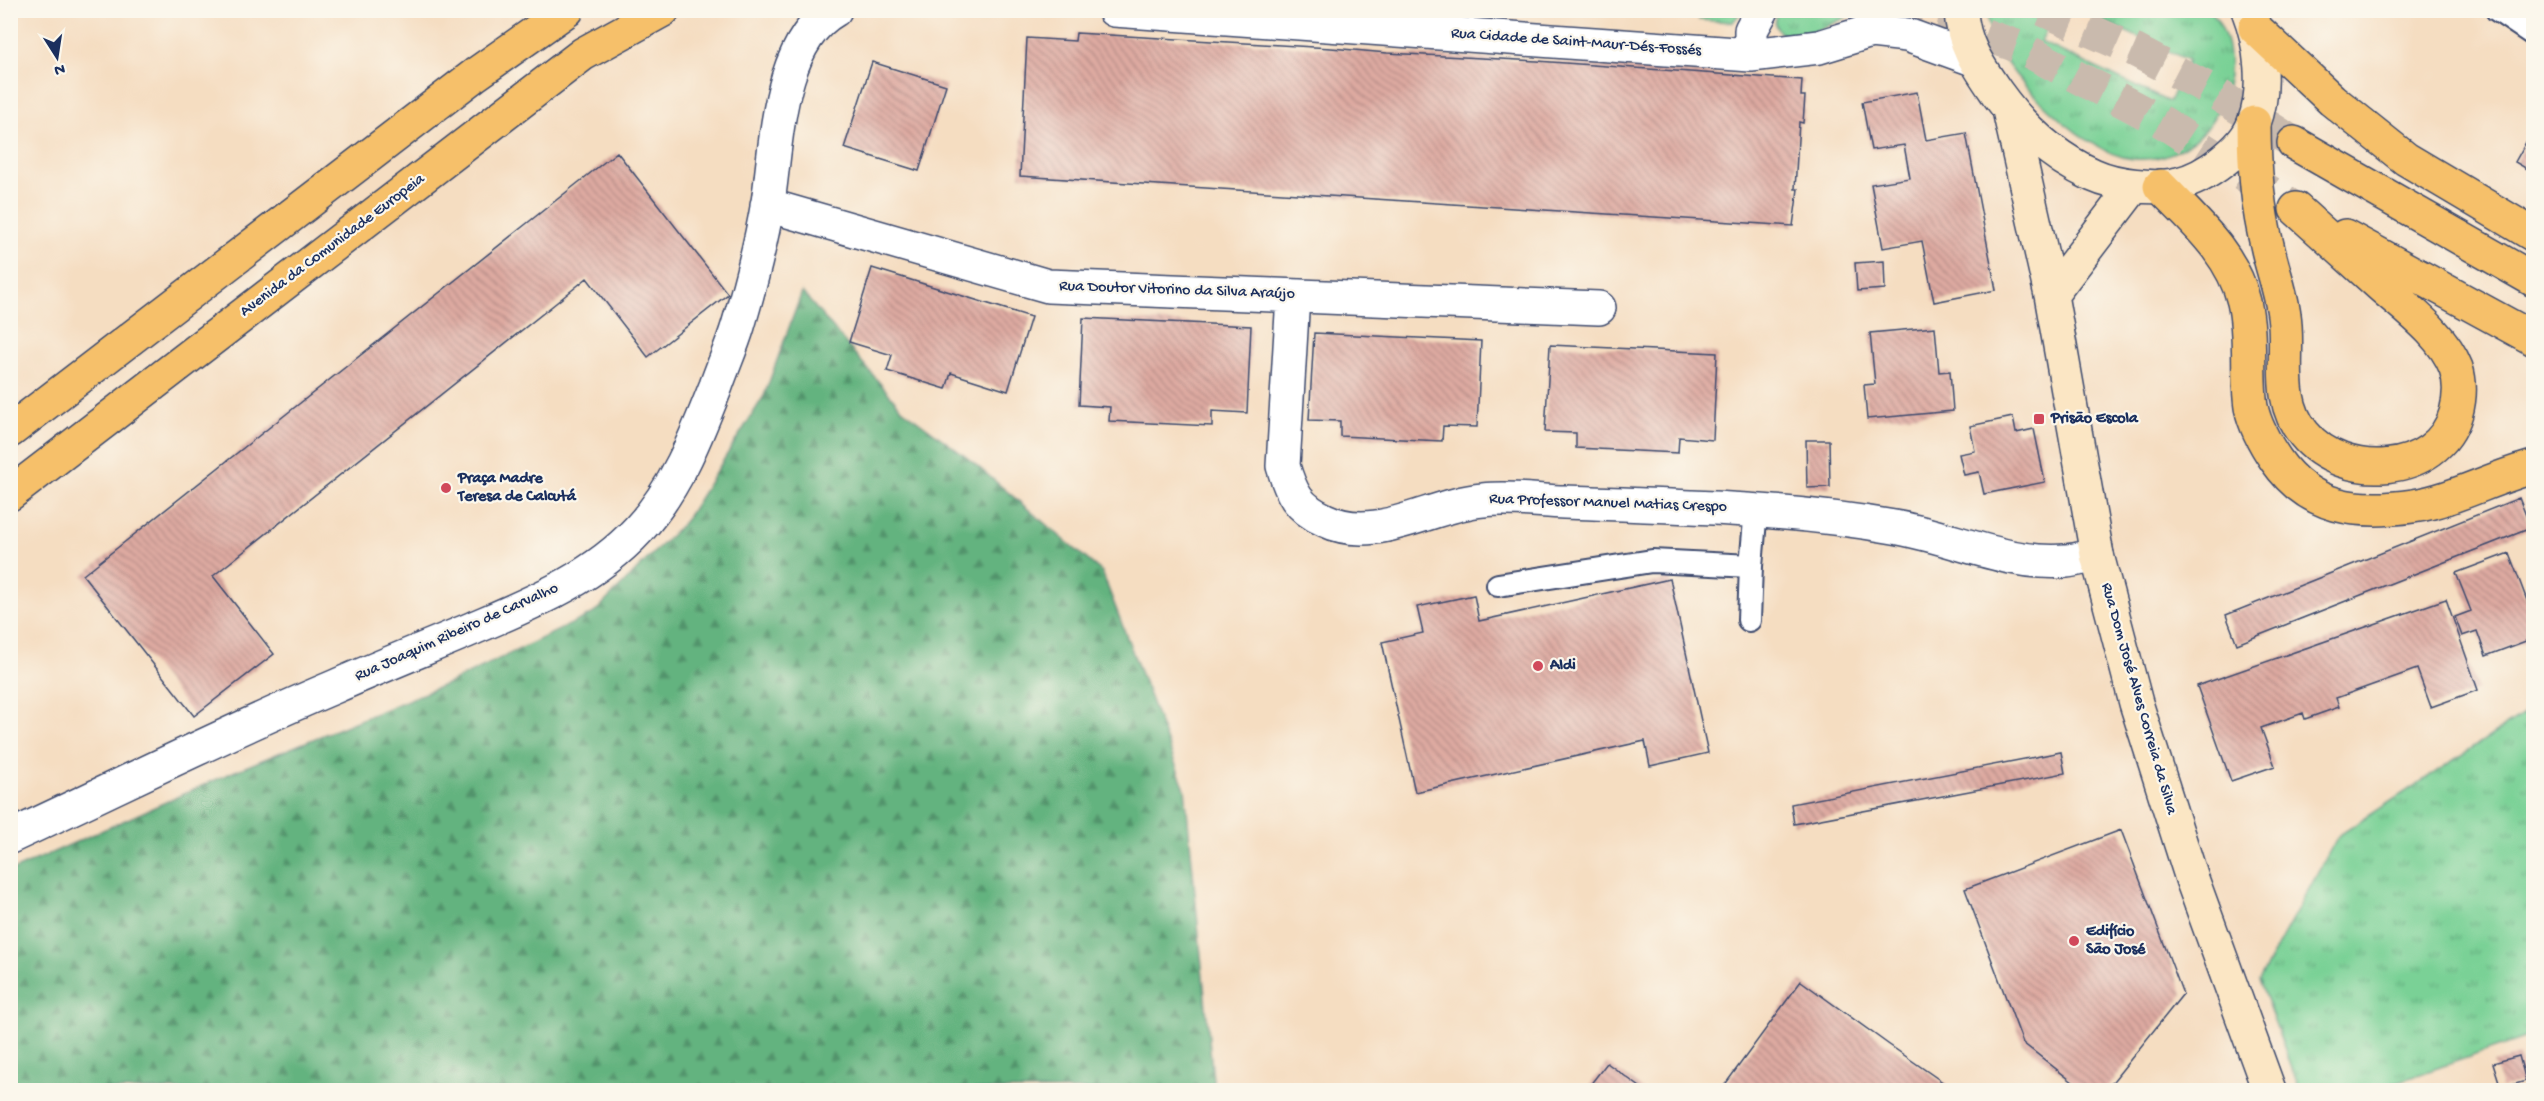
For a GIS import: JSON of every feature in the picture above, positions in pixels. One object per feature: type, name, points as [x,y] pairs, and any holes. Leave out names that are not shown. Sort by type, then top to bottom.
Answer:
[{"type":"main road","points":[[10,431],[476,74],[567,10]]},
{"type":"main road","name":"Avenida da Comunidade Europeia","points":[[10,494],[583,54],[663,10]]},
{"type":"main road","points":[[1961,10],[1973,59],[2009,110],[2036,139],[2064,159],[2095,176],[2147,186],[2180,184],[2218,164],[2240,146],[2254,123]]},
{"type":"main road","points":[[2252,19],[2260,69],[2259,101],[2254,123],[2254,173],[2267,244],[2285,319],[2285,390],[2303,433],[2333,457],[2370,466],[2395,465],[2433,450],[2447,435],[2459,402],[2460,389],[2457,370],[2449,354],[2423,323],[2296,209],[2534,339]]},
{"type":"main road","points":[[2252,19],[2332,100],[2398,153],[2534,235]]},
{"type":"main road","name":"Rua Dom José Alves Correia da Silva","points":[[2009,110],[2051,295],[2097,555],[2136,703],[2188,868],[2269,1090]]},
{"type":"main road","points":[[2295,143],[2534,279]]},
{"type":"main road","points":[[2051,295],[2147,186]]},
{"type":"main road","points":[[2147,186],[2216,245],[2227,261],[2244,301],[2252,409],[2264,444],[2286,475],[2307,493],[2339,507],[2374,510],[2415,506],[2534,467]]},
{"type":"street","points":[[767,205],[785,87],[811,30],[835,10]]},
{"type":"street","name":"Rua Cidade de Saint-Maur-Dés-Fossés","points":[[1114,10],[1751,55],[1819,46],[1871,31],[1907,35],[1973,59]]},
{"type":"street","points":[[1751,55],[1751,30],[1762,10]]},
{"type":"street","name":"Rua Doutor Vitorino da Silva Araújo","points":[[767,205],[1048,286],[1599,308]]},
{"type":"street","name":"Rua Joaquim Ribeiro de Carvalho","points":[[10,837],[330,688],[546,597],[611,554],[638,530],[663,498],[688,458],[738,327],[767,205]]},
{"type":"street","name":"Rua Professor Manuel Matias Crespo","points":[[1293,296],[1283,466],[1290,489],[1302,506],[1339,527],[1365,529],[1482,500],[1756,509],[1895,527],[2026,560],[2066,561],[2097,555]]},
{"type":"lane","points":[[2497,10],[2534,36]]},
{"type":"lane","points":[[1749,620],[1750,566],[1756,509]]},
{"type":"lane","points":[[1498,585],[1652,561],[1750,566]]},
{"type":"green space","points":[[1700,10],[1742,11],[1733,22],[1699,20]]},
{"type":"green space","points":[[1779,10],[1845,11],[1847,17],[1790,39],[1776,27],[1775,19]]},
{"type":"green space","points":[[1987,11],[2056,11],[2041,42],[2169,102],[2188,60],[2081,11],[2211,11],[2224,34],[2229,60],[2227,85],[2218,109],[2204,131],[2184,147],[2160,157],[2133,159],[2120,156],[2106,151],[2080,135],[2026,87],[2010,68],[1997,47]]},
{"type":"green space","points":[[802,292],[902,409],[969,459],[1102,572],[1185,789],[1214,1090],[11,1090],[11,871],[233,772],[449,683],[594,613],[685,521],[764,396]]},
{"type":"green space","points":[[2533,708],[2533,1035],[2374,1090],[2300,1090],[2259,980],[2338,836]]},
{"type":"building","points":[[1076,33],[1537,61],[1802,80],[1801,96],[1805,96],[1803,123],[1799,122],[1795,189],[1798,189],[1793,226],[1020,176],[1027,38],[1075,41]]},
{"type":"building","points":[[872,62],[946,85],[919,171],[844,148]]},
{"type":"building","points":[[1917,92],[1926,140],[1966,133],[1996,290],[1934,302],[1922,241],[1883,248],[1871,184],[1910,178],[1904,145],[1871,150],[1862,102]]},
{"type":"building","points":[[2534,128],[2534,173],[2515,162]]},
{"type":"building","points":[[617,152],[728,294],[648,357],[587,278],[213,576],[274,654],[194,716],[83,575]]},
{"type":"building","points":[[1884,261],[1885,289],[1857,291],[1855,263]]},
{"type":"building","points":[[872,268],[1031,317],[1008,391],[951,373],[946,389],[887,371],[892,355],[849,342]]},
{"type":"building","points":[[1083,318],[1251,326],[1247,413],[1212,411],[1212,426],[1109,421],[1110,407],[1079,405]]},
{"type":"building","points":[[1935,327],[1939,372],[1950,371],[1953,411],[1867,419],[1864,385],[1875,384],[1870,333]]},
{"type":"building","points":[[1314,333],[1481,341],[1477,427],[1443,426],[1442,441],[1340,436],[1340,421],[1309,420]]},
{"type":"building","points":[[1550,345],[1717,353],[1713,440],[1679,437],[1678,453],[1576,448],[1576,433],[1545,432]]},
{"type":"building","points":[[2013,417],[2016,433],[2034,429],[2045,482],[1984,494],[1979,472],[1964,475],[1959,454],[1975,451],[1970,426]]},
{"type":"building","points":[[1806,440],[1829,440],[1830,487],[1807,488]]},
{"type":"building","points":[[2519,498],[2531,528],[2237,644],[2226,615]]},
{"type":"building","points":[[2509,553],[2534,619],[2534,638],[2486,656],[2477,631],[2462,636],[2455,617],[2471,611],[2456,573]]},
{"type":"building","name":"Aldi","points":[[1670,579],[1708,753],[1650,766],[1645,741],[1415,792],[1382,642],[1423,633],[1417,607],[1474,595],[1479,621]]},
{"type":"building","points":[[2446,599],[2478,690],[2431,707],[2417,669],[2336,698],[2339,707],[2305,719],[2303,713],[2261,728],[2275,766],[2231,781],[2197,686]]},
{"type":"building","points":[[2061,752],[2065,773],[1794,824],[1791,804]]},
{"type":"building","name":"Edifício São José","points":[[2121,830],[2183,994],[2106,1090],[2083,1090],[2023,1043],[1965,889]]},
{"type":"building","points":[[1801,981],[1888,1044],[1954,1090],[1721,1090]]},
{"type":"building","points":[[2519,1056],[2526,1081],[2501,1088],[2493,1063]]},
{"type":"building","points":[[1607,1063],[1644,1090],[1586,1090]]},
{"type":"tunnel","points":[[1890,10],[1957,25],[2022,48],[2164,123],[2296,209]]},
{"type":"tunnel","points":[[2043,10],[2134,50],[2209,89],[2294,143]]},
{"type":"place","name":"Prisão Escola","points":[[2039,419]]},
{"type":"place","name":"Praça Madre Teresa de Calcutá","points":[[446,488]]},
{"type":"place","name":"Aldi","points":[[1538,666]]},
{"type":"place","name":"Edifício São José","points":[[2074,941]]}]
